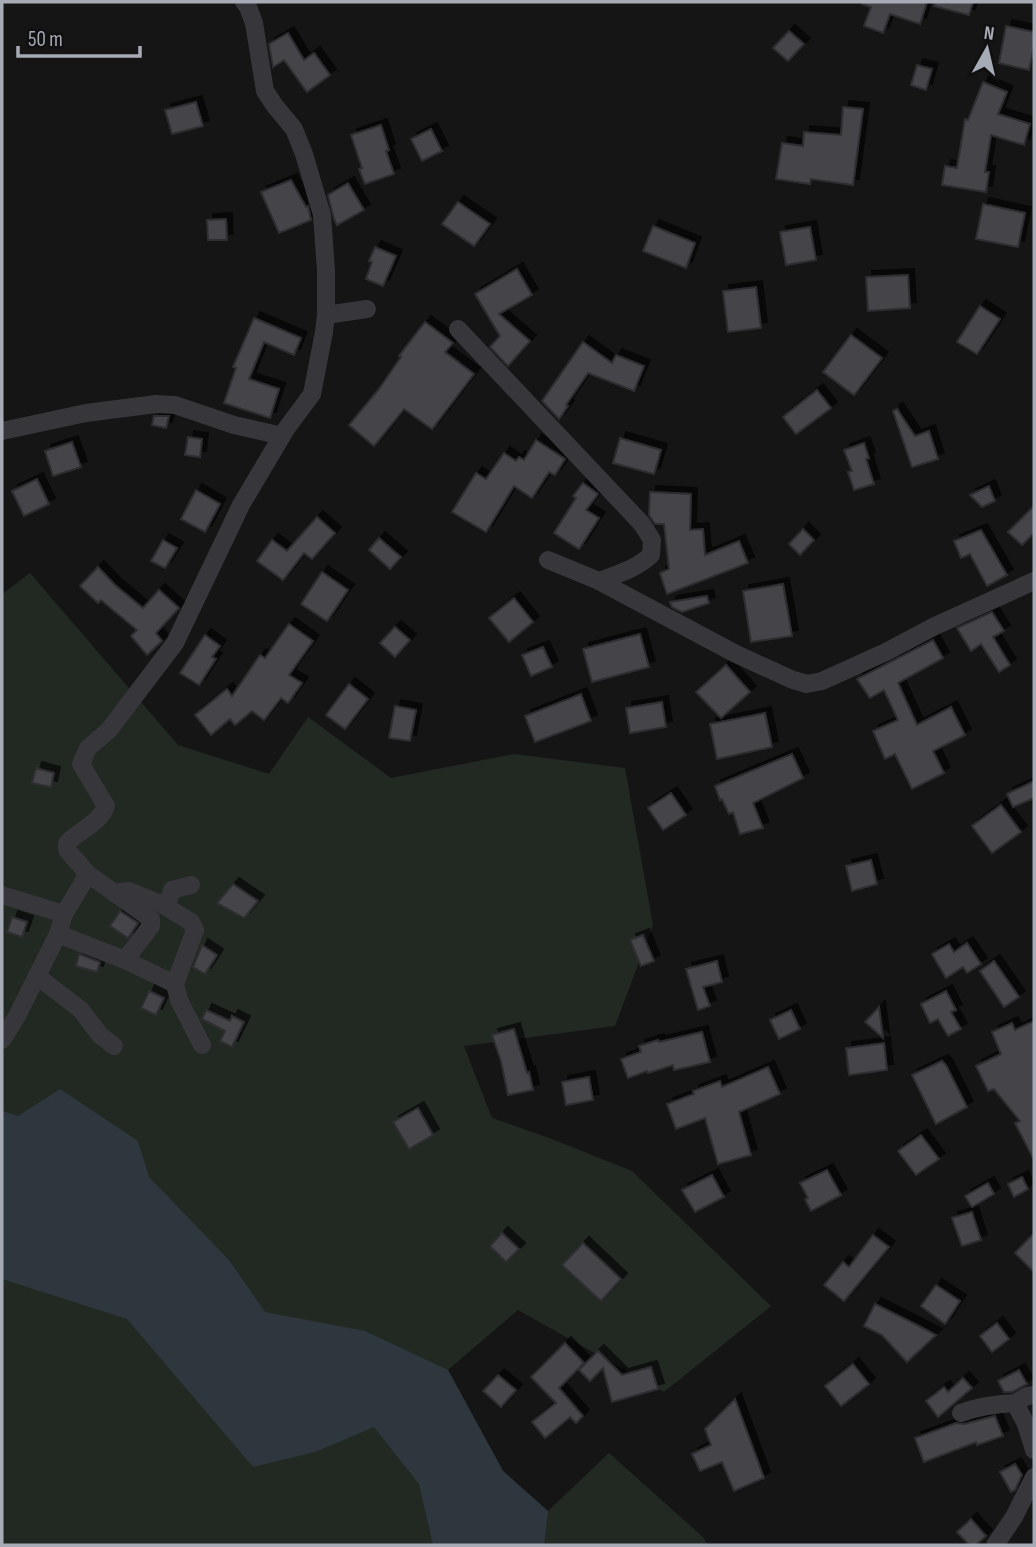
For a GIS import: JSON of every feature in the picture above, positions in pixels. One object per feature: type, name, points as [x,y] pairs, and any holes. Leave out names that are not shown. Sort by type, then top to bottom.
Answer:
[{"type":"street","points":[[125,960],[151,926],[151,919],[88,874],[67,850],[67,843],[97,820],[106,806],[82,764],[84,757],[88,748],[109,730],[175,643],[242,505],[282,436],[312,394],[324,332],[326,270],[322,215],[304,154],[293,129],[265,91],[254,23],[244,2]]},
{"type":"street","points":[[326,315],[367,309]]},
{"type":"street","points":[[458,329],[624,503],[652,540],[651,555],[643,562],[599,581]]},
{"type":"street","points":[[2,431],[86,413],[156,404],[175,405],[234,425],[282,436]]},
{"type":"street","points":[[548,560],[599,581],[736,654],[807,684],[822,681],[886,652],[935,626],[1034,581]]},
{"type":"street","points":[[2,1040],[58,934],[64,914],[88,874]]},
{"type":"street","points":[[163,905],[172,891],[191,886]]},
{"type":"street","points":[[114,893],[129,891],[163,905],[191,922],[195,930],[175,984],[179,1000],[202,1045]]},
{"type":"street","points":[[2,895],[64,914]]},
{"type":"street","points":[[58,934],[125,960],[175,984]]},
{"type":"street","points":[[37,976],[81,1010],[100,1035],[114,1046]]},
{"type":"street","points":[[961,1413],[976,1407],[1015,1403],[1034,1395]]},
{"type":"street","points":[[1015,1403],[1026,1424],[1034,1450]]},
{"type":"street","points":[[995,1545],[1014,1517],[1034,1477]]},
{"type":"shaded area","points":[[30,573],[178,745],[269,774],[308,717],[391,778],[514,754],[625,768],[653,925],[615,1026],[464,1046],[492,1118],[632,1171],[771,1306],[664,1392],[518,1310],[448,1370],[503,1471],[548,1511],[609,1453],[703,1537],[708,1545],[2,1545],[2,594]]},
{"type":"shaded area","points":[[60,1089],[138,1141],[149,1177],[229,1260],[265,1312],[365,1331],[448,1370],[503,1471],[548,1511],[544,1545],[433,1545],[419,1484],[374,1427],[315,1452],[253,1467],[127,1319],[2,1279],[2,1111],[18,1116]]},
{"type":"building","points":[[862,2],[927,2],[920,24],[890,14],[883,33],[864,26],[871,7]]},
{"type":"building","points":[[935,2],[973,2],[969,15],[934,6]]},
{"type":"building","points":[[1006,26],[1034,32],[1029,70],[999,63]]},
{"type":"building","points":[[789,31],[804,44],[788,61],[773,48]]},
{"type":"building","points":[[288,33],[304,60],[314,53],[330,75],[307,92],[284,60],[273,67],[269,44]]},
{"type":"building","points":[[917,65],[932,69],[926,90],[911,85]]},
{"type":"building","points":[[983,82],[1007,92],[998,114],[1030,124],[1024,145],[991,135],[985,172],[989,172],[986,192],[942,185],[945,166],[957,168],[965,119],[968,120]]},
{"type":"building","points":[[196,102],[203,126],[172,134],[165,110]]},
{"type":"building","points":[[843,107],[863,109],[853,185],[811,179],[810,184],[776,179],[782,143],[803,146],[804,132],[841,135]]},
{"type":"building","points":[[381,125],[394,174],[365,184],[351,135]]},
{"type":"building","points":[[431,129],[442,151],[422,161],[411,139]]},
{"type":"building","points":[[291,180],[306,207],[308,206],[311,220],[279,233],[261,192]]},
{"type":"building","points":[[348,183],[364,210],[337,225],[328,195]]},
{"type":"building","points":[[458,202],[490,224],[474,246],[442,224]]},
{"type":"building","points":[[983,204],[1025,213],[1018,247],[976,239]]},
{"type":"building","points":[[226,219],[227,240],[208,240],[207,220]]},
{"type":"building","points":[[653,226],[695,243],[686,268],[643,251]]},
{"type":"building","points":[[810,227],[816,260],[786,265],[780,232]]},
{"type":"building","points":[[375,247],[396,256],[383,286],[366,279]]},
{"type":"building","points":[[517,269],[532,295],[499,314],[530,341],[508,366],[490,347],[500,336],[475,294]]},
{"type":"building","points":[[908,275],[910,308],[868,311],[866,277]]},
{"type":"building","points":[[756,287],[761,328],[728,332],[723,291]]},
{"type":"building","points":[[980,306],[1000,319],[977,354],[957,342]]},
{"type":"building","points":[[254,318],[301,338],[294,355],[264,342],[249,379],[279,389],[270,418],[224,403],[236,368],[233,367]]},
{"type":"building","points":[[425,322],[453,343],[445,352],[474,374],[432,429],[404,409],[374,446],[349,425],[379,389],[401,357],[399,356]]},
{"type":"building","points":[[851,335],[882,358],[854,395],[823,372]]},
{"type":"building","points":[[583,342],[612,363],[616,355],[644,366],[634,391],[588,373],[559,419],[542,401]]},
{"type":"building","points":[[817,390],[831,408],[796,434],[783,417]]},
{"type":"building","points":[[897,409],[915,436],[929,431],[938,459],[912,467],[893,411]]},
{"type":"building","points":[[154,416],[169,416],[166,428],[152,425]]},
{"type":"building","points":[[188,437],[202,439],[200,457],[185,455]]},
{"type":"building","points":[[620,438],[661,450],[654,474],[613,463]]},
{"type":"building","points":[[536,440],[565,459],[555,475],[549,472],[532,498],[514,486],[486,532],[452,512],[476,473],[486,479],[504,453],[516,461],[519,457],[524,460]]},
{"type":"building","points":[[72,442],[81,467],[53,476],[45,451]]},
{"type":"building","points":[[864,443],[874,484],[854,490],[848,472],[852,471],[844,450]]},
{"type":"building","points":[[37,479],[49,504],[24,516],[12,491]]},
{"type":"building","points":[[583,483],[598,494],[586,510],[599,518],[579,549],[554,533],[576,498],[573,496]]},
{"type":"building","points":[[989,486],[995,501],[982,507],[970,495]]},
{"type":"building","points":[[196,490],[220,504],[205,532],[181,519]]},
{"type":"building","points":[[650,492],[691,494],[690,530],[703,529],[705,555],[739,541],[748,563],[667,594],[660,573],[669,569],[664,524],[655,524],[649,515]]},
{"type":"building","points":[[1034,506],[1034,533],[1022,545],[1008,532]]},
{"type":"building","points":[[317,517],[335,533],[312,559],[304,553],[283,580],[257,561],[272,540],[287,551]]},
{"type":"building","points":[[803,529],[814,540],[800,555],[789,544]]},
{"type":"building","points":[[981,530],[1007,575],[987,586],[970,554],[961,558],[954,541]]},
{"type":"building","points":[[379,538],[401,557],[390,569],[369,550]]},
{"type":"building","points":[[163,540],[177,548],[165,568],[151,561]]},
{"type":"building","points":[[98,567],[143,608],[159,590],[179,608],[156,633],[162,641],[147,655],[131,636],[137,630],[101,600],[98,603],[80,586]]},
{"type":"building","points":[[322,572],[348,590],[327,621],[301,604]]},
{"type":"building","points":[[783,584],[792,636],[751,642],[743,591]]},
{"type":"building","points":[[707,596],[709,603],[682,612],[672,607],[670,602]]},
{"type":"building","points":[[514,598],[533,622],[509,642],[489,618]]},
{"type":"building","points":[[992,612],[1004,631],[993,637],[1010,665],[999,672],[981,644],[971,651],[957,628]]},
{"type":"building","points":[[289,624],[313,641],[289,675],[302,683],[288,703],[281,698],[264,720],[252,711],[235,725],[230,719],[211,735],[195,715],[227,689],[232,696],[260,655],[265,658]]},
{"type":"building","points":[[395,627],[410,640],[395,657],[380,643]]},
{"type":"building","points":[[640,634],[649,667],[592,682],[583,649]]},
{"type":"building","points":[[205,635],[220,646],[212,657],[216,659],[199,685],[180,673]]},
{"type":"building","points":[[933,640],[943,658],[898,683],[917,725],[951,707],[965,735],[933,751],[944,773],[912,789],[895,754],[885,759],[873,731],[898,720],[884,690],[870,698],[857,679]]},
{"type":"building","points":[[543,647],[552,667],[531,676],[522,655]]},
{"type":"building","points":[[726,665],[750,692],[721,718],[696,692]]},
{"type":"building","points":[[349,684],[368,699],[345,729],[326,715]]},
{"type":"building","points":[[581,694],[591,721],[535,742],[525,716]]},
{"type":"building","points":[[662,702],[666,727],[630,733],[626,708]]},
{"type":"building","points":[[395,706],[416,710],[410,741],[389,738]]},
{"type":"building","points":[[765,713],[772,747],[717,759],[710,724]]},
{"type":"building","points":[[792,754],[803,778],[753,803],[763,828],[740,834],[733,812],[729,814],[715,786]]},
{"type":"building","points":[[36,768],[54,773],[51,787],[32,783]]},
{"type":"building","points":[[1034,781],[1034,798],[1013,807],[1007,794]]},
{"type":"building","points":[[671,793],[686,815],[663,830],[648,808]]},
{"type":"building","points":[[1001,805],[1021,832],[992,853],[972,826]]},
{"type":"building","points":[[871,860],[877,884],[852,891],[846,866]]},
{"type":"building","points":[[233,884],[258,901],[244,918],[217,903]]},
{"type":"building","points":[[120,911],[138,923],[128,938],[110,926]]},
{"type":"building","points":[[12,917],[27,922],[22,937],[7,932]]},
{"type":"building","points":[[643,935],[654,961],[641,966],[630,940]]},
{"type":"building","points":[[967,943],[981,964],[967,973],[963,967],[946,978],[932,954],[949,944],[954,952]]},
{"type":"building","points":[[202,945],[217,955],[205,974],[193,967]]},
{"type":"building","points":[[79,954],[100,962],[97,972],[76,966]]},
{"type":"building","points":[[717,961],[722,982],[703,987],[710,1006],[698,1010],[686,969]]},
{"type":"building","points":[[994,961],[1019,997],[1004,1007],[980,971]]},
{"type":"building","points":[[149,991],[164,998],[156,1015],[141,1008]]},
{"type":"building","points":[[946,991],[956,1010],[951,1012],[961,1029],[948,1036],[938,1019],[930,1023],[921,1004]]},
{"type":"building","points":[[879,1007],[883,1038],[865,1022]]},
{"type":"building","points":[[206,1010],[230,1021],[232,1016],[244,1022],[232,1047],[220,1041],[225,1031],[202,1019]]},
{"type":"building","points":[[791,1010],[800,1029],[779,1039],[770,1020]]},
{"type":"building","points":[[1034,1021],[1034,1160],[1015,1123],[1020,1121],[994,1089],[988,1091],[976,1066],[1001,1054],[992,1032],[1012,1023],[1015,1030]]},
{"type":"building","points":[[514,1029],[533,1090],[508,1095],[492,1035]]},
{"type":"building","points":[[702,1032],[710,1062],[674,1070],[673,1065],[628,1078],[621,1059],[641,1052],[639,1046]]},
{"type":"building","points":[[884,1043],[887,1070],[849,1075],[846,1048]]},
{"type":"building","points":[[942,1061],[967,1107],[936,1124],[912,1075]]},
{"type":"building","points":[[768,1067],[780,1094],[739,1112],[751,1155],[718,1164],[705,1118],[676,1129],[667,1104],[720,1081],[722,1087]]},
{"type":"building","points":[[589,1077],[593,1100],[566,1105],[562,1082]]},
{"type":"building","points":[[418,1108],[433,1135],[409,1149],[393,1122]]},
{"type":"building","points":[[921,1135],[939,1159],[916,1175],[898,1151]]},
{"type":"building","points":[[827,1170],[841,1195],[811,1211],[800,1183]]},
{"type":"building","points":[[712,1175],[724,1197],[695,1212],[682,1190]]},
{"type":"building","points":[[1022,1177],[1028,1189],[1014,1197],[1008,1184]]},
{"type":"building","points":[[988,1183],[994,1194],[972,1207],[965,1196]]},
{"type":"building","points":[[972,1212],[981,1240],[962,1246],[952,1218]]},
{"type":"building","points":[[502,1233],[519,1249],[506,1262],[490,1246]]},
{"type":"building","points":[[1034,1233],[1034,1272],[1015,1253]]},
{"type":"building","points":[[873,1235],[889,1247],[844,1301],[824,1285],[843,1262],[849,1267]]},
{"type":"building","points":[[583,1243],[621,1279],[601,1301],[562,1265]]},
{"type":"building","points":[[936,1285],[960,1301],[945,1324],[921,1306]]},
{"type":"building","points":[[875,1304],[936,1335],[907,1362],[882,1335],[864,1326]]},
{"type":"building","points":[[997,1323],[1009,1339],[992,1352],[980,1336]]},
{"type":"building","points":[[565,1343],[584,1363],[559,1388],[583,1416],[576,1423],[570,1417],[545,1438],[532,1422],[556,1403],[531,1377]]},
{"type":"building","points":[[598,1351],[622,1375],[651,1367],[658,1389],[612,1402],[603,1368],[590,1381],[579,1370]]},
{"type":"building","points":[[853,1364],[869,1384],[841,1406],[825,1386]]},
{"type":"building","points":[[1019,1370],[1027,1384],[1012,1392],[1004,1392],[998,1381]]},
{"type":"building","points":[[498,1375],[516,1390],[501,1407],[483,1391]]},
{"type":"building","points":[[963,1378],[972,1388],[938,1417],[926,1401],[944,1387],[948,1392]]},
{"type":"building","points":[[735,1399],[764,1478],[734,1491],[722,1462],[700,1471],[692,1454],[711,1445],[705,1429]]},
{"type":"building","points":[[995,1416],[1003,1436],[977,1445],[976,1442],[924,1462],[915,1438],[956,1423],[964,1424]]},
{"type":"building","points":[[1015,1464],[1022,1475],[1015,1490],[1011,1492],[1000,1472]]},
{"type":"building","points":[[971,1519],[986,1536],[976,1545],[969,1545],[957,1532]]}]
